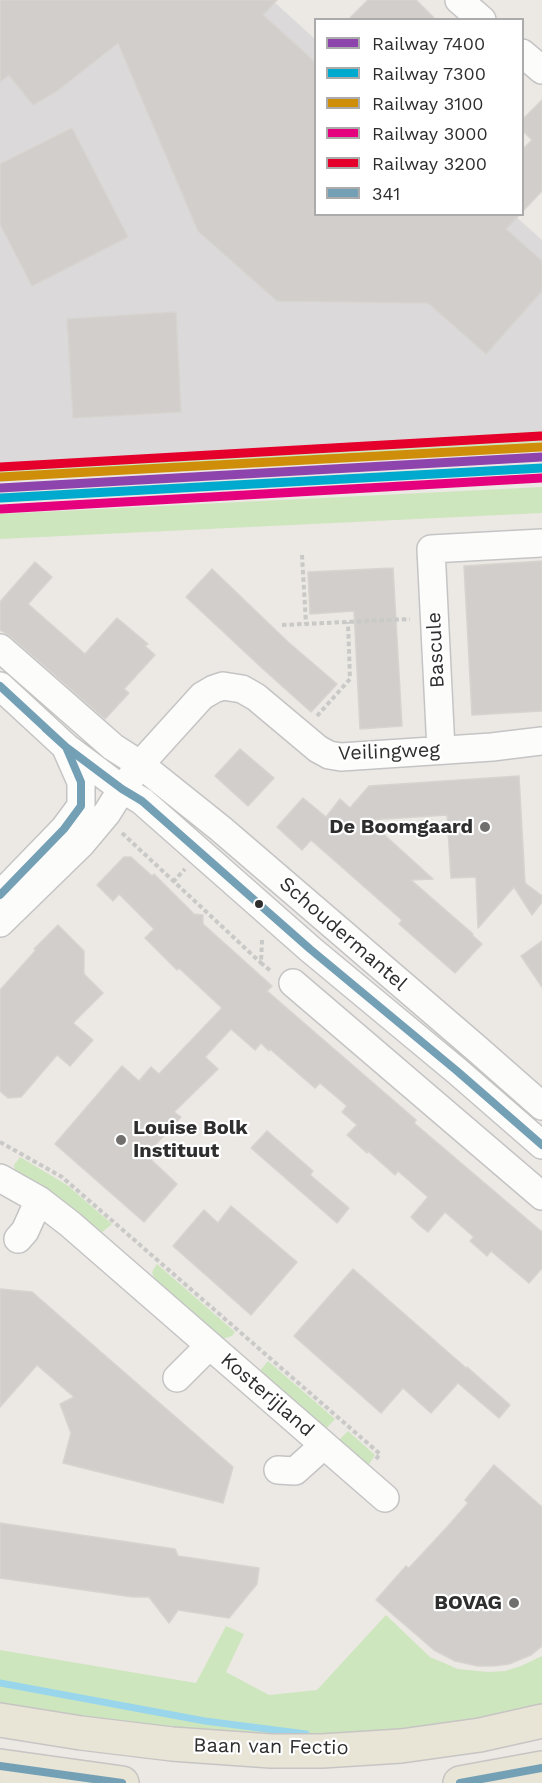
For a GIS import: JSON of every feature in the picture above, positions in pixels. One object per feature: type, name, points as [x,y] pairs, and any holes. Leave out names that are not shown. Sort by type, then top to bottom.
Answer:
[{"type":"main road","name":"Baan van Fectio","points":[[0,1720],[172,1744],[272,1751],[322,1751],[401,1746],[480,1734],[542,1721]]},
{"type":"main road","points":[[0,1766],[122,1783]]},
{"type":"main road","points":[[460,1783],[542,1768]]},
{"type":"street","points":[[459,0],[480,18]]},
{"type":"street","points":[[524,55],[542,70]]},
{"type":"street","name":"Bascule","points":[[441,750],[431,549],[542,543]]},
{"type":"street","name":"Schoudermantel","points":[[0,648],[113,747],[141,765],[230,837],[542,1107]]},
{"type":"street","name":"Schoudermantel","points":[[0,686],[66,747],[122,789],[142,801],[310,949],[542,1145]]},
{"type":"street","name":"Veilingweg","points":[[141,765],[202,696],[223,686],[242,690],[256,697],[318,750],[329,754],[341,756],[492,747],[542,741]]},
{"type":"street","points":[[66,747],[81,782],[81,806]]},
{"type":"street","points":[[0,923],[81,844],[107,813],[141,765]]},
{"type":"street","points":[[0,895],[64,829],[81,806],[122,789]]},
{"type":"street","name":"Schoudermantel","points":[[122,789],[129,813],[293,957],[310,949]]},
{"type":"street","points":[[293,983],[542,1196]]},
{"type":"street","points":[[481,1144],[506,1113]]},
{"type":"street","name":"Kosterijland","points":[[0,1178],[39,1200],[70,1224],[324,1445],[372,1472],[385,1498]]},
{"type":"street","points":[[18,1239],[25,1232],[39,1200]]},
{"type":"street","name":"Kosterijland","points":[[177,1378],[209,1346]]},
{"type":"street","name":"Kosterijland","points":[[278,1470],[296,1471],[324,1445]]},
{"type":"path","points":[[302,555],[306,624]]},
{"type":"path","points":[[282,625],[435,617]]},
{"type":"path","points":[[301,735],[350,679],[348,622]]},
{"type":"path","points":[[115,826],[261,963],[280,979],[293,983]]},
{"type":"path","points":[[261,963],[262,930]]},
{"type":"path","points":[[0,1142],[62,1177],[380,1454],[375,1459],[372,1472]]},
{"type":"shaded area","points":[[0,0],[272,0],[314,38],[314,216],[515,216],[542,240],[542,434],[0,468]]},
{"type":"green space","points":[[542,431],[542,442],[0,478],[0,466]]},
{"type":"green space","points":[[542,487],[542,513],[0,539],[0,514]]},
{"type":"green space","points":[[20,1157],[67,1185],[112,1224],[101,1233],[67,1204],[15,1170],[14,1165]]},
{"type":"green space","points":[[157,1264],[235,1332],[232,1336],[223,1339],[218,1336],[155,1281],[152,1272]]},
{"type":"green space","points":[[268,1361],[335,1419],[325,1430],[259,1372]]},
{"type":"green space","points":[[348,1431],[375,1455],[368,1466],[338,1441]]},
{"type":"green space","points":[[386,1615],[430,1657],[458,1669],[505,1671],[542,1656],[542,1708],[440,1728],[300,1736],[203,1734],[0,1708],[0,1650],[196,1683],[226,1626],[244,1634],[226,1672],[269,1695],[317,1690]]},
{"type":"building","points":[[0,0],[277,0],[263,15],[314,61],[314,216],[518,216],[506,229],[542,261],[542,291],[486,354],[428,303],[277,301],[198,231],[118,43],[57,91],[33,105],[9,75],[0,82]]},
{"type":"building","points":[[368,0],[416,0],[434,18],[350,18]]},
{"type":"building","points":[[542,100],[542,191],[524,210],[524,148],[532,140],[524,132],[524,118]]},
{"type":"building","points":[[72,128],[128,237],[32,286],[0,224],[0,164]]},
{"type":"building","points":[[176,312],[181,412],[73,418],[67,319]]},
{"type":"building","points":[[542,561],[542,711],[472,715],[464,566]]},
{"type":"building","points":[[35,562],[52,577],[28,604],[85,654],[117,618],[148,644],[145,646],[155,655],[124,689],[129,693],[105,719],[10,636],[0,630],[0,602]]},
{"type":"building","points":[[393,568],[402,726],[360,729],[354,611],[310,614],[308,572]]},
{"type":"building","points":[[212,569],[288,642],[337,684],[311,712],[186,597]]},
{"type":"building","points":[[240,749],[274,778],[248,806],[215,776]]},
{"type":"building","points":[[519,776],[525,883],[542,896],[542,902],[532,915],[514,887],[478,928],[476,877],[451,878],[447,815],[368,820],[433,879],[411,880],[482,944],[455,973],[399,924],[402,920],[311,840],[302,850],[277,827],[303,798],[326,817],[340,799],[350,808],[369,786]]},
{"type":"building","points":[[124,857],[131,857],[152,876],[154,874],[194,914],[203,915],[203,924],[272,986],[267,991],[416,1120],[414,1123],[542,1232],[542,1268],[529,1283],[491,1251],[487,1256],[470,1241],[474,1237],[445,1212],[428,1232],[419,1225],[411,1217],[428,1197],[398,1171],[395,1175],[347,1135],[357,1125],[342,1112],[347,1106],[320,1083],[315,1088],[261,1043],[255,1050],[231,1029],[205,1057],[218,1069],[174,1112],[181,1117],[146,1155],[177,1184],[144,1222],[55,1144],[122,1066],[139,1081],[151,1067],[159,1074],[222,1008],[179,968],[177,970],[145,938],[154,929],[119,894],[113,901],[97,885]]},
{"type":"building","points":[[58,925],[84,951],[84,974],[103,993],[73,1023],[93,1040],[70,1066],[57,1055],[21,1097],[8,1098],[0,1091],[0,990],[36,950],[34,949]]},
{"type":"building","points":[[542,941],[542,987],[521,956]]},
{"type":"building","points":[[267,1131],[313,1171],[310,1175],[349,1208],[337,1223],[251,1148]]},
{"type":"building","points":[[231,1206],[297,1262],[251,1315],[173,1246],[204,1210],[218,1223]]},
{"type":"building","points":[[353,1269],[510,1405],[499,1418],[458,1383],[431,1413],[403,1388],[381,1413],[294,1336]]},
{"type":"building","points":[[0,1289],[32,1292],[233,1467],[223,1503],[63,1463],[71,1433],[60,1404],[74,1397],[37,1365],[0,1407]]},
{"type":"building","points":[[494,1465],[542,1507],[542,1646],[531,1655],[509,1664],[478,1666],[455,1661],[434,1650],[376,1600],[406,1566],[409,1568],[448,1526],[468,1503],[465,1500]]},
{"type":"building","points":[[0,1523],[175,1549],[178,1556],[259,1568],[257,1584],[229,1618],[178,1610],[169,1623],[149,1597],[133,1597],[0,1578]]},
{"type":"waterway","points":[[0,1683],[205,1721],[306,1734]]},
{"type":"rail line","name":"3200","points":[[0,467],[541,436]]},
{"type":"rail line","name":"3100","points":[[0,477],[541,447]]},
{"type":"rail line","name":"7400","points":[[0,488],[542,457]]},
{"type":"rail line","name":"7300","points":[[1,498],[542,468]]},
{"type":"rail line","name":"3000","points":[[1,509],[542,478]]},
{"type":"transit line","name":"341","points":[[0,686],[66,747],[122,789],[142,801],[310,949],[542,1145]]},
{"type":"transit line","name":"341","points":[[0,895],[64,829],[81,806],[81,782],[66,747],[45,728]]},
{"type":"transit line","name":"341","points":[[0,1766],[122,1783]]},
{"type":"transit line","name":"341","points":[[460,1783],[542,1768]]},
{"type":"place","name":"De Boomgaard","points":[[485,827]]},
{"type":"place","name":"Louise Bolk Instituut","points":[[121,1140]]},
{"type":"place","name":"BOVAG","points":[[514,1603]]}]
